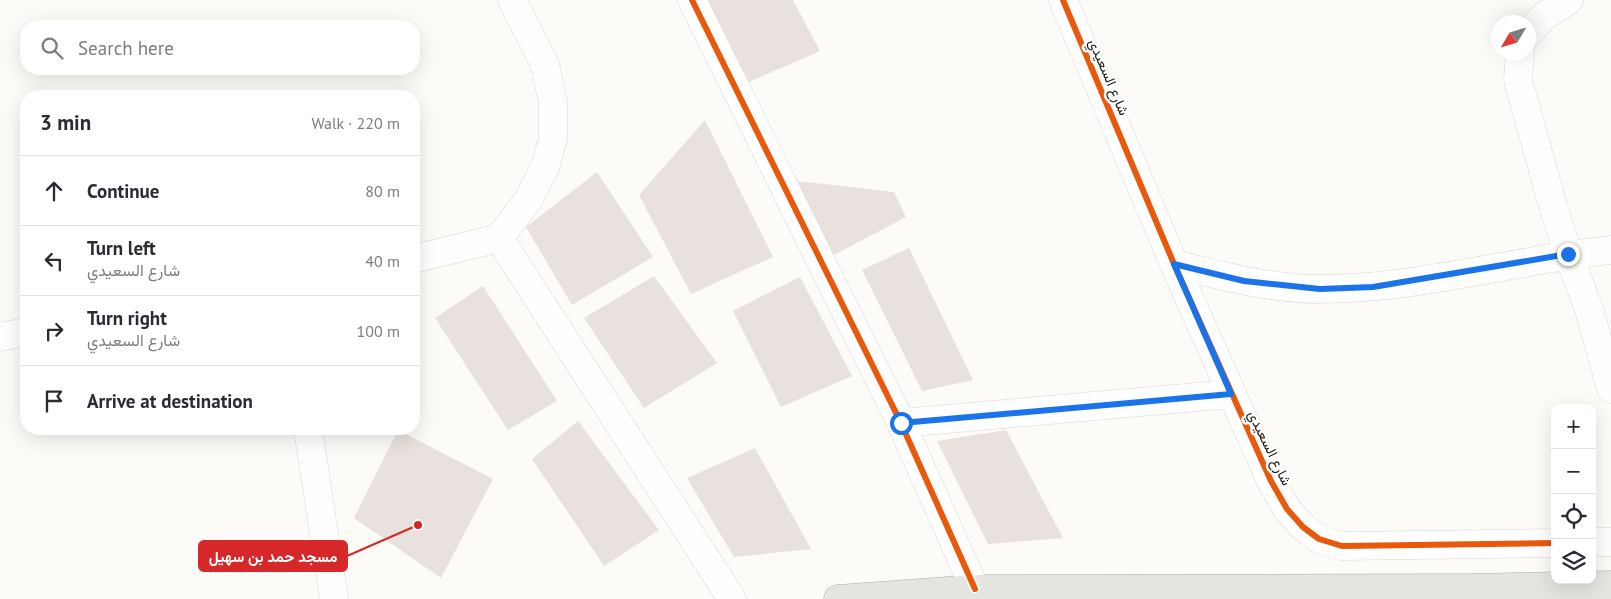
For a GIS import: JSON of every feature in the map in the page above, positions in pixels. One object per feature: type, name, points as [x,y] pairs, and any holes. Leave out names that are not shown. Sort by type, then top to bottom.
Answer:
[{"type":"highway","points":[[838,599],[975,588],[1470,588],[1611,585]]},
{"type":"street","points":[[420,258],[498,238],[528,200],[545,167],[553,140],[553,103],[544,65],[512,0]]},
{"type":"street","points":[[692,0],[901,423],[975,588]]},
{"type":"street","name":"شارع السعيدي","points":[[1063,0],[1231,394],[1271,482],[1287,509],[1302,527],[1319,539],[1342,546],[1551,543]]},
{"type":"street","points":[[1536,25],[1543,18],[1569,0]]},
{"type":"street","points":[[1519,60],[1518,80],[1568,254],[1589,310],[1611,389]]},
{"type":"street","points":[[498,238],[732,599]]},
{"type":"street","points":[[1174,264],[1244,281],[1320,289],[1373,287],[1568,254],[1611,250]]},
{"type":"street","points":[[0,336],[20,333]]},
{"type":"street","points":[[901,423],[1231,394]]},
{"type":"street","points":[[309,435],[334,599]]},
{"type":"street","points":[[1596,542],[1611,542]]},
{"type":"building","points":[[706,0],[793,0],[820,51],[749,82]]},
{"type":"building","points":[[705,120],[773,257],[691,294],[639,195]]},
{"type":"building","points":[[597,172],[653,257],[572,305],[526,227]]},
{"type":"building","points":[[789,180],[894,192],[906,217],[830,257]]},
{"type":"building","points":[[909,248],[973,380],[922,391],[862,270]]},
{"type":"building","points":[[654,276],[717,363],[644,408],[584,318]]},
{"type":"building","points":[[800,277],[852,376],[781,407],[733,311]]},
{"type":"building","points":[[483,286],[557,401],[508,430],[435,318]]},
{"type":"building","points":[[578,421],[659,530],[604,566],[532,459]]},
{"type":"building","points":[[1006,430],[1063,538],[988,544],[937,441]]},
{"type":"building","points":[[396,435],[408,435],[493,479],[441,578],[354,518]]},
{"type":"building","points":[[755,448],[811,549],[734,557],[687,478]]},
{"type":"cycle path","points":[[692,0],[901,423],[975,589]]},
{"type":"cycle path","points":[[1063,0],[1174,264],[1271,481],[1287,509],[1303,527],[1319,539],[1342,546],[1551,543]]},
{"type":"place","name":"مسجد حمد بن سهيل","points":[[418,525]]},
{"type":"route","points":[[901,423],[1231,394],[1174,264],[1244,281],[1320,289],[1373,287],[1520,264],[1568,254]]}]
